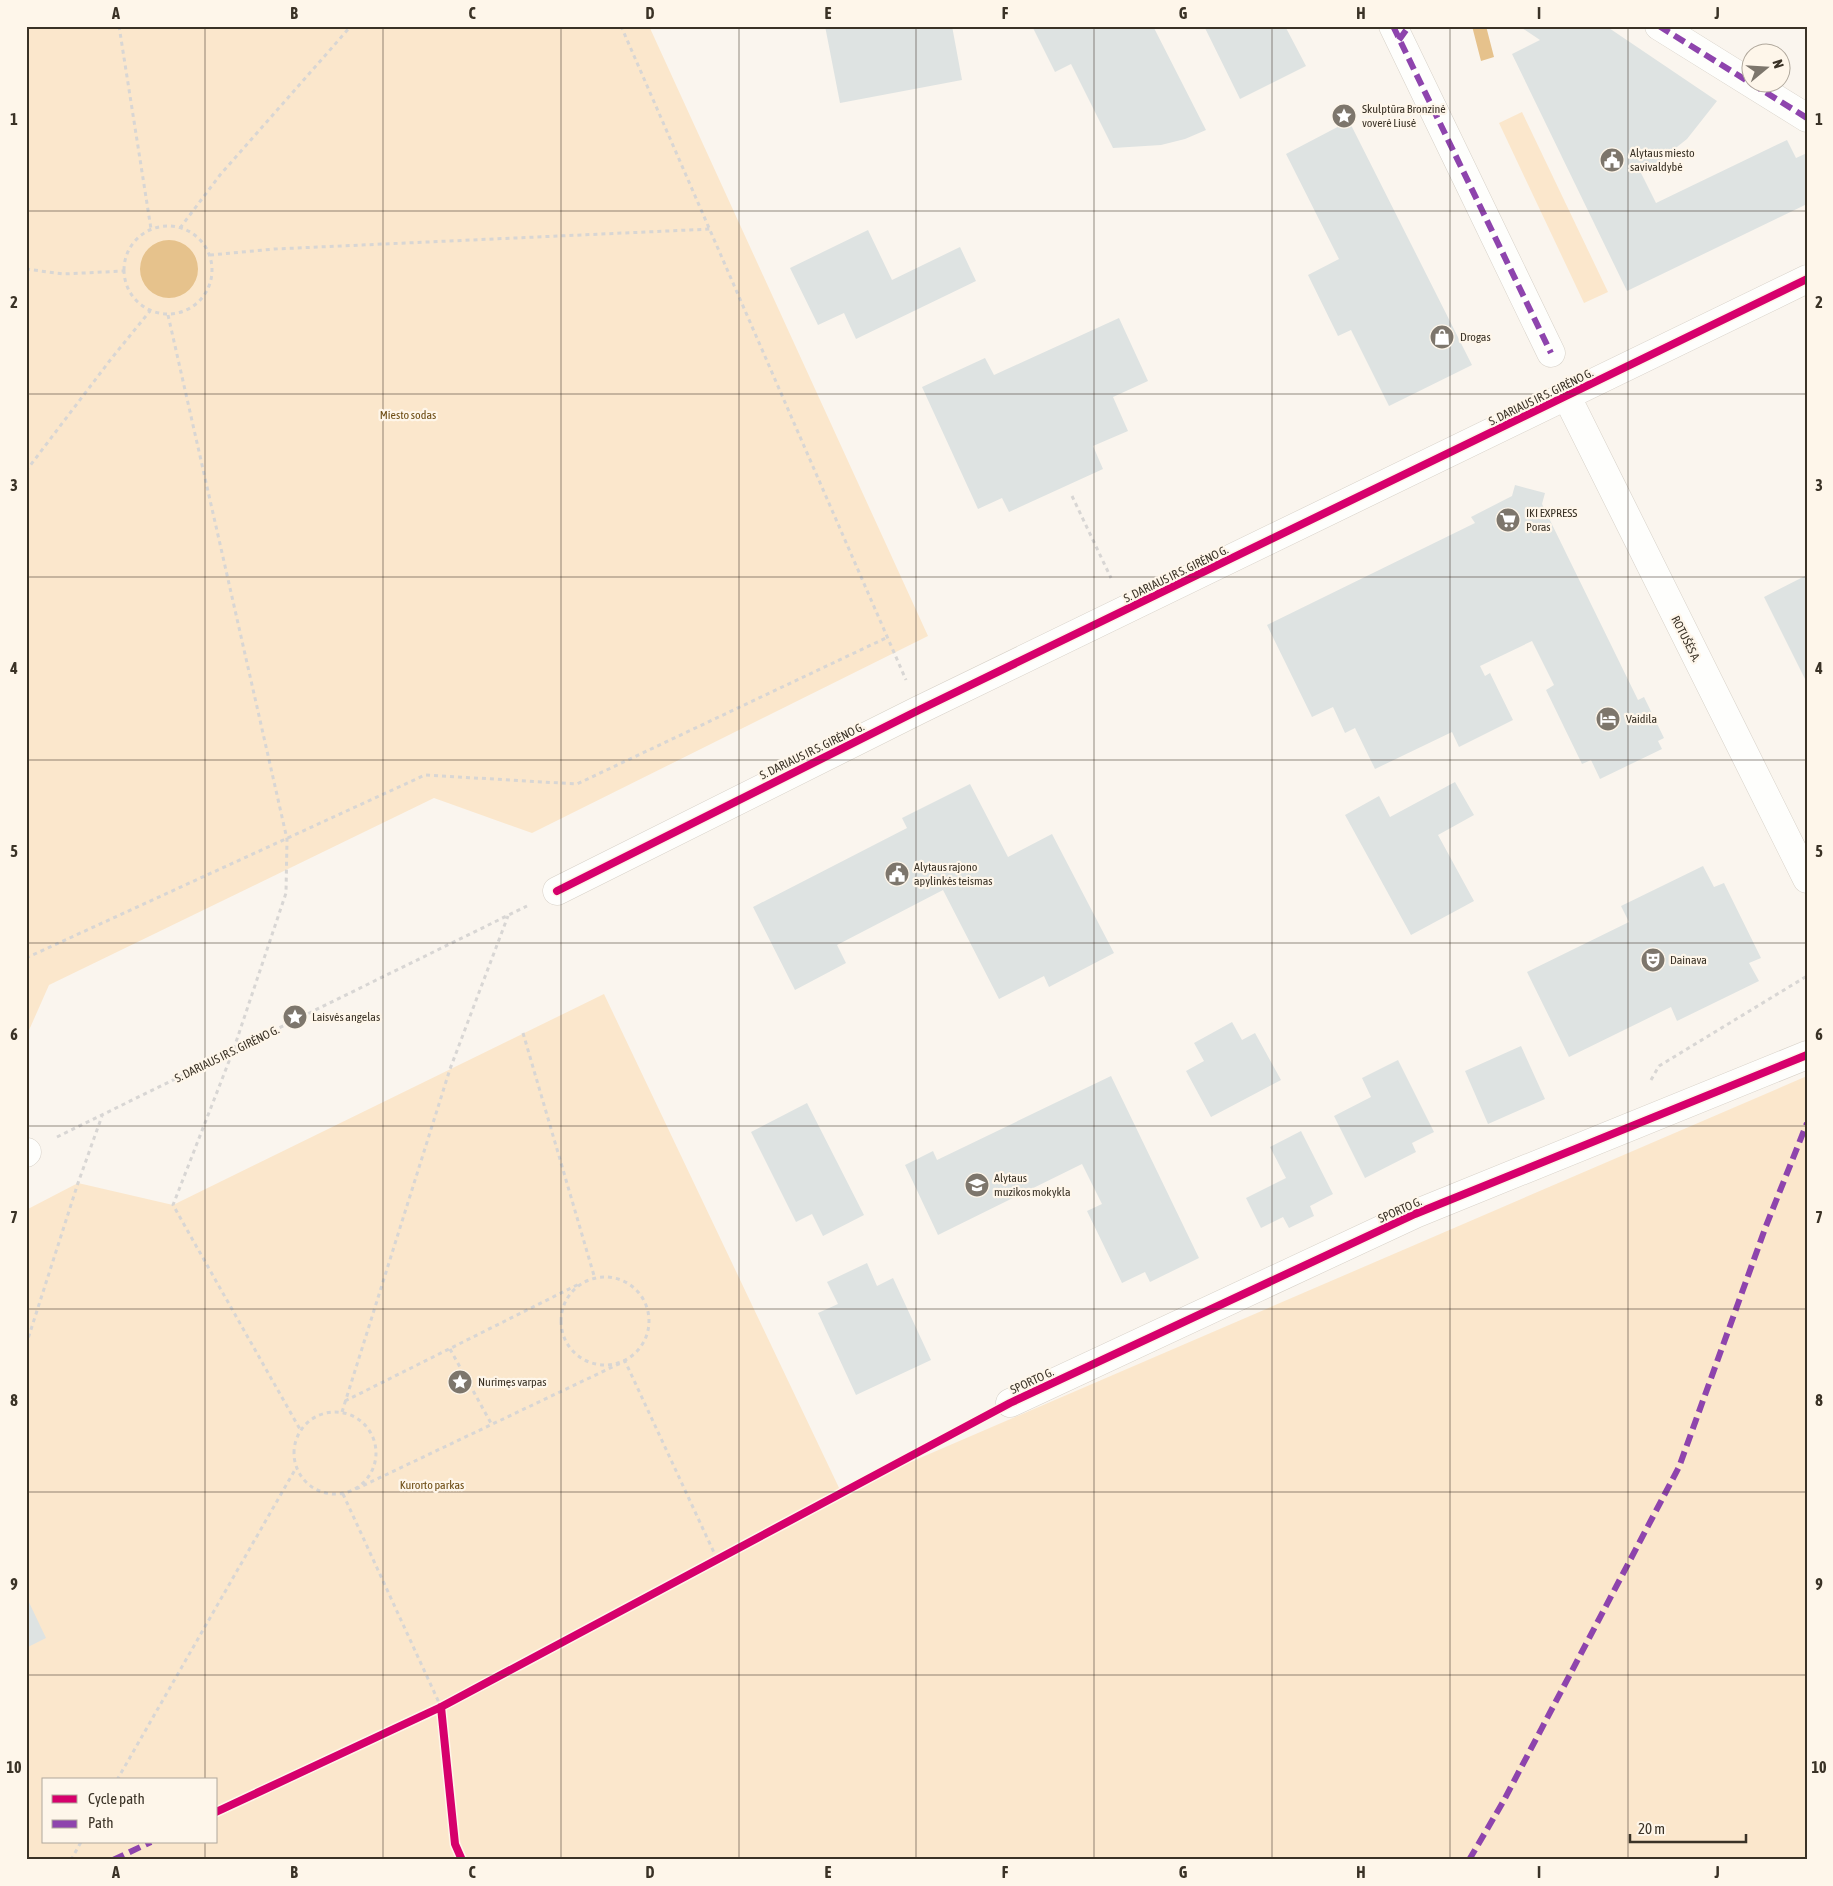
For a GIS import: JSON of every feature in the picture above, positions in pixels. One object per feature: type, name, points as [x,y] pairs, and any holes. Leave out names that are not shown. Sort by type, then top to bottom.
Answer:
[{"type":"street","points":[[1659,26],[1807,118]]},
{"type":"street","points":[[1400,31],[1551,353]]},
{"type":"street","name":"S. DARIAUS IR S. GIRĖNO G.","points":[[556,891],[919,710],[1807,279]]},
{"type":"street","name":"ROTUŠĖS A.","points":[[1567,397],[1807,879]]},
{"type":"street","name":"SPORTO G.","points":[[1010,1403],[1415,1214],[1807,1055]]},
{"type":"path","points":[[119,26],[151,229]]},
{"type":"path","points":[[180,228],[220,175],[351,26]]},
{"type":"path","points":[[621,26],[919,710]]},
{"type":"path","points":[[166,226],[180,228],[193,233],[203,243],[210,255],[212,272],[209,289],[199,302],[185,312],[168,315],[150,311],[131,295],[124,271],[127,254],[137,239],[151,229],[166,226]]},
{"type":"path","points":[[210,255],[275,249],[711,229]]},
{"type":"path","points":[[26,269],[63,274],[124,271]]},
{"type":"path","points":[[26,470],[150,311]]},
{"type":"path","points":[[168,315],[287,838],[286,893],[233,1051],[173,1205],[301,1431]]},
{"type":"path","points":[[1072,496],[1127,610]]},
{"type":"path","points":[[26,958],[425,775],[577,784],[888,637]]},
{"type":"path","points":[[1649,1082],[1659,1066],[1807,976]]},
{"type":"path","points":[[523,1033],[595,1279]]},
{"type":"path","points":[[26,1345],[102,1115]]},
{"type":"path","points":[[342,1412],[346,1401],[584,1282],[601,1277],[618,1279],[633,1287],[644,1301],[649,1317],[647,1335],[639,1350],[625,1361],[356,1489],[342,1494],[328,1494],[314,1489],[303,1480],[296,1468],[294,1453],[296,1439],[315,1417],[328,1412],[342,1412],[356,1417],[367,1427],[374,1439],[377,1453],[374,1468],[367,1480],[356,1489]]},
{"type":"path","points":[[584,1282],[570,1293],[562,1308],[560,1325],[565,1342],[576,1355],[592,1364],[608,1366],[625,1361]]},
{"type":"path","points":[[450,1349],[492,1424]]},
{"type":"path","points":[[625,1361],[717,1559]]},
{"type":"path","points":[[118,1778],[296,1468]]},
{"type":"path","points":[[342,1494],[441,1707]]},
{"type":"path","points":[[71,1860],[80,1844]]},
{"type":"green space","name":"Miesto sodas","points":[[26,26],[649,26],[928,636],[532,833],[434,798],[49,985],[26,1037]]},
{"type":"green space","points":[[1522,112],[1608,292],[1584,303],[1499,123]]},
{"type":"green space","name":"Kurorto parkas","points":[[604,994],[841,1492],[1807,1076],[1807,1860],[26,1860],[26,1210],[78,1183],[173,1205]]},
{"type":"shaded area","points":[[1472,26],[1486,26],[1494,57],[1481,61]]},
{"type":"shaded area","points":[[169,240],[185,245],[193,253],[198,269],[193,285],[185,293],[169,298],[153,293],[145,285],[140,269],[145,253],[153,245]]},
{"type":"building","points":[[825,26],[952,26],[962,80],[840,103]]},
{"type":"building","points":[[1032,26],[1153,26],[1206,130],[1185,139],[1161,145],[1113,148],[1071,64],[1055,72]]},
{"type":"building","points":[[1204,26],[1285,26],[1306,66],[1240,99]]},
{"type":"building","name":"Alytaus miesto savivaldybė","points":[[1519,26],[1606,26],[1717,101],[1687,139],[1658,162],[1640,171],[1656,203],[1787,140],[1796,158],[1807,153],[1807,204],[1627,291],[1512,54],[1540,40]]},
{"type":"building","points":[[1349,121],[1472,365],[1389,406],[1351,330],[1338,336],[1308,275],[1339,259],[1286,154]]},
{"type":"building","points":[[868,230],[892,280],[960,247],[976,281],[856,339],[844,313],[818,325],[790,268]]},
{"type":"building","points":[[1119,318],[1148,381],[1113,397],[1128,431],[1093,446],[1103,469],[1009,512],[1002,498],[978,509],[922,387],[985,358],[994,375]]},
{"type":"building","points":[[1515,485],[1545,493],[1542,504],[1638,700],[1644,697],[1664,738],[1658,741],[1662,749],[1600,779],[1591,760],[1582,764],[1546,690],[1554,685],[1532,641],[1480,666],[1485,676],[1490,673],[1513,720],[1459,747],[1452,732],[1375,769],[1355,728],[1345,733],[1333,707],[1312,717],[1267,625],[1475,523],[1471,517],[1512,496]]},
{"type":"building","points":[[1807,575],[1807,683],[1764,597]]},
{"type":"building","points":[[1455,782],[1474,815],[1438,835],[1474,901],[1411,935],[1345,815],[1379,796],[1390,817]]},
{"type":"building","points":[[970,784],[1008,857],[1052,834],[1114,953],[1049,987],[1044,976],[999,999],[943,890],[837,945],[846,963],[795,990],[753,907],[907,828],[902,818]]},
{"type":"building","name":"Dainava","points":[[1703,866],[1714,887],[1724,883],[1761,958],[1749,963],[1759,981],[1677,1021],[1671,1007],[1569,1057],[1527,972],[1629,922],[1621,906]]},
{"type":"building","points":[[1232,1022],[1242,1040],[1255,1033],[1281,1080],[1211,1117],[1186,1071],[1204,1061],[1194,1043]]},
{"type":"building","points":[[1521,1046],[1545,1099],[1488,1124],[1465,1071]]},
{"type":"building","points":[[1398,1060],[1434,1132],[1412,1143],[1416,1152],[1365,1178],[1334,1116],[1371,1097],[1362,1078]]},
{"type":"building","name":"Alytaus muzikos mokykla","points":[[1111,1076],[1199,1258],[1150,1282],[1145,1272],[1122,1283],[1087,1211],[1102,1204],[1082,1164],[938,1235],[905,1165],[933,1151],[937,1160]]},
{"type":"building","points":[[807,1103],[864,1215],[823,1236],[812,1214],[796,1222],[751,1132]]},
{"type":"building","points":[[1301,1131],[1333,1194],[1310,1206],[1314,1216],[1289,1228],[1283,1217],[1261,1228],[1246,1198],[1286,1178],[1270,1147]]},
{"type":"building","points":[[867,1263],[877,1286],[893,1278],[931,1360],[856,1395],[818,1313],[838,1304],[827,1282]]},
{"type":"building","points":[[26,1596],[46,1638],[26,1648]]},
{"type":"marked path","points":[[1393,26],[1551,353]]},
{"type":"marked path","points":[[1399,40],[1409,26]]},
{"type":"marked path","points":[[1659,26],[1807,118]]},
{"type":"marked path","points":[[1469,1860],[1503,1802],[1679,1467],[1766,1226],[1807,1123]]},
{"type":"marked path","points":[[113,1860],[147,1844]]},
{"type":"cycle path","points":[[557,891],[919,710],[1807,279]]},
{"type":"cycle path","points":[[218,1811],[441,1707],[1010,1403],[1415,1214],[1807,1055]]},
{"type":"cycle path","points":[[441,1707],[455,1844],[462,1860]]},
{"type":"place","name":"Skulptūra Bronzinė voverė Liusė","points":[[1344,116]]},
{"type":"place","name":"Alytaus miesto savivaldybė","points":[[1612,160]]},
{"type":"place","name":"Drogas","points":[[1442,337]]},
{"type":"place","name":"IKI EXPRESS Poras","points":[[1508,520]]},
{"type":"place","name":"Vaidila","points":[[1608,719]]},
{"type":"place","name":"Alytaus rajono apylinkės teismas","points":[[897,874]]},
{"type":"place","name":"Dainava","points":[[1653,960]]},
{"type":"place","name":"Laisvės angelas","points":[[295,1017]]},
{"type":"place","name":"Alytaus muzikos mokykla","points":[[977,1185]]},
{"type":"place","name":"Nurimęs varpas","points":[[460,1382]]}]
